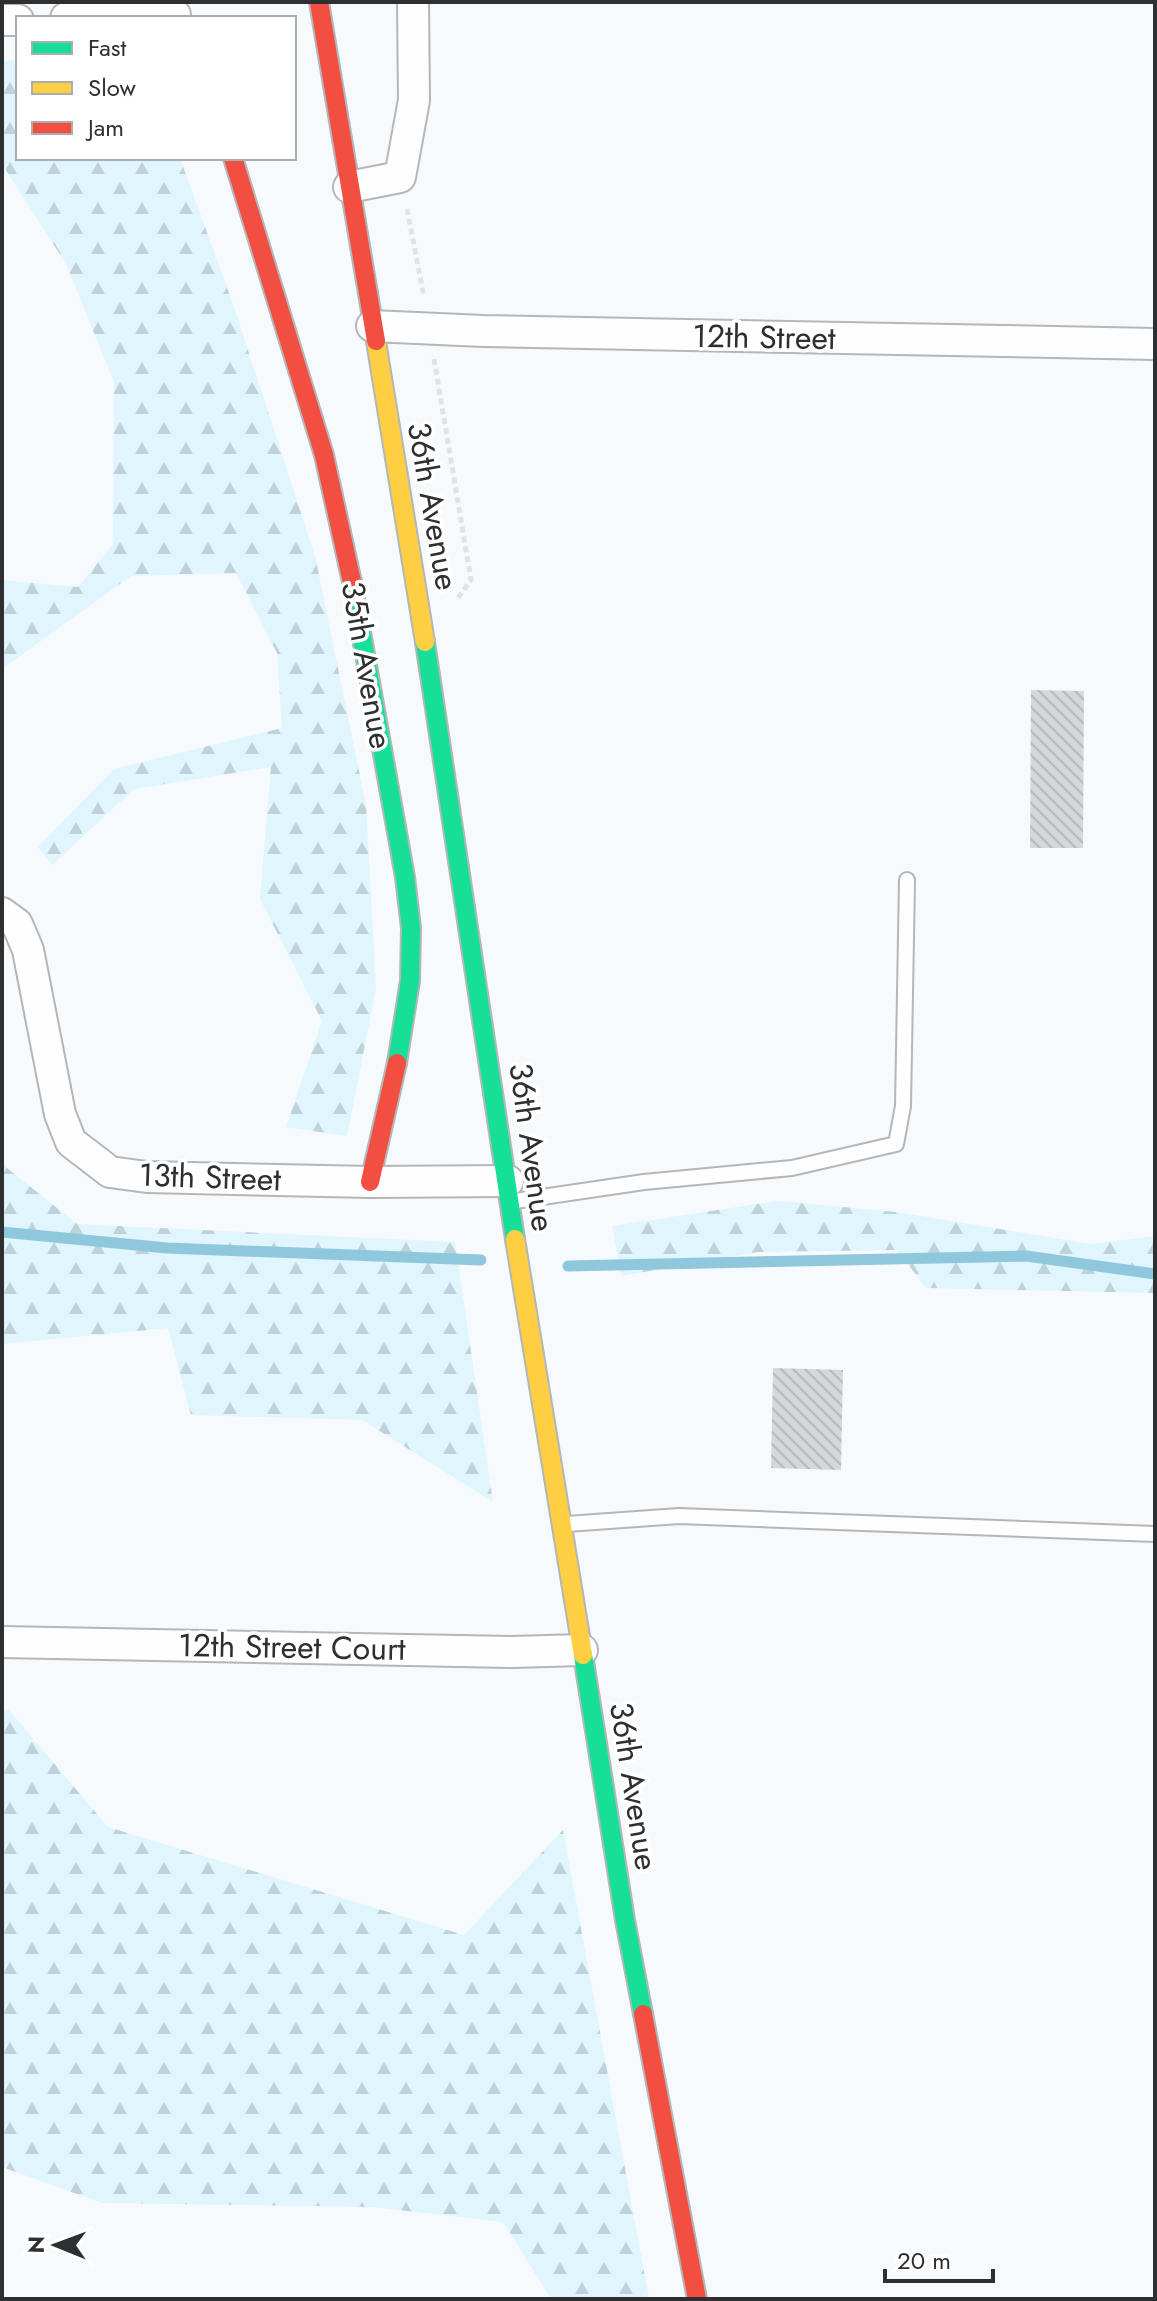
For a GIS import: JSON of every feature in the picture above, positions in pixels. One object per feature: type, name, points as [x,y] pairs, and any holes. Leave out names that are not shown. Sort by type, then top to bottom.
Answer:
[{"type":"street","name":"36th Avenue","points":[[319,2],[421,617],[625,1920],[663,2133],[697,2299]]},
{"type":"street","points":[[349,187],[400,177],[414,100],[413,2]]},
{"type":"street","points":[[102,16],[174,12]]},
{"type":"street","name":"35th Avenue","points":[[234,160],[324,455],[352,581],[405,877],[411,928],[410,981],[402,1039],[370,1182]]},
{"type":"street","name":"12th Street","points":[[372,326],[483,331],[1155,344]]},
{"type":"street","name":"13th Street","points":[[2,913],[17,924],[28,950],[60,1114],[71,1142],[110,1172],[147,1177],[370,1182],[509,1191]]},
{"type":"street","name":"12th Street Court","points":[[2,1642],[582,1650]]},
{"type":"lane","points":[[509,1191],[792,1168],[896,1144],[903,1106],[907,880]]},
{"type":"lane","points":[[562,1524],[679,1516],[1155,1534]]},
{"type":"green space","points":[[16,60],[16,160],[181,160],[233,304],[315,556],[366,805],[376,989],[347,1136],[286,1127],[322,1021],[260,899],[271,767],[134,789],[52,865],[38,847],[114,769],[282,728],[277,653],[236,573],[131,576],[2,669],[2,580],[78,587],[113,544],[114,382],[66,264],[2,164],[2,61]]},
{"type":"green space","points":[[2,1164],[77,1224],[455,1242],[493,1502],[362,1420],[191,1415],[168,1328],[2,1344]]},
{"type":"green space","points":[[778,1201],[897,1212],[1091,1244],[1155,1236],[1155,1293],[926,1288],[897,1250],[758,1252],[621,1276],[612,1226]]},
{"type":"green space","points":[[8,1709],[108,1827],[464,1935],[563,1830],[649,2299],[551,2299],[503,2222],[373,2207],[102,2203],[2,2167],[2,1712]]},
{"type":"building","points":[[1031,690],[1084,691],[1083,848],[1030,848]]},
{"type":"building","points":[[773,1368],[843,1370],[841,1470],[771,1468]]},
{"type":"waterway","points":[[2,1232],[167,1248],[481,1260]]},
{"type":"waterway","points":[[568,1266],[1026,1256],[1155,1274]]},
{"type":"traffic: fast","points":[[352,582],[405,877],[411,928],[410,981],[397,1063]]},
{"type":"traffic: fast","points":[[425,642],[515,1239]]},
{"type":"traffic: fast","points":[[583,1655],[643,2014]]},
{"type":"traffic: slow","points":[[376,341],[425,642]]},
{"type":"traffic: slow","points":[[515,1239],[583,1655]]},
{"type":"traffic: jam","points":[[319,2],[376,341]]},
{"type":"traffic: jam","points":[[234,160],[324,455],[352,582]]},
{"type":"traffic: jam","points":[[370,1182],[397,1063]]},
{"type":"traffic: jam","points":[[643,2014],[697,2299]]}]
